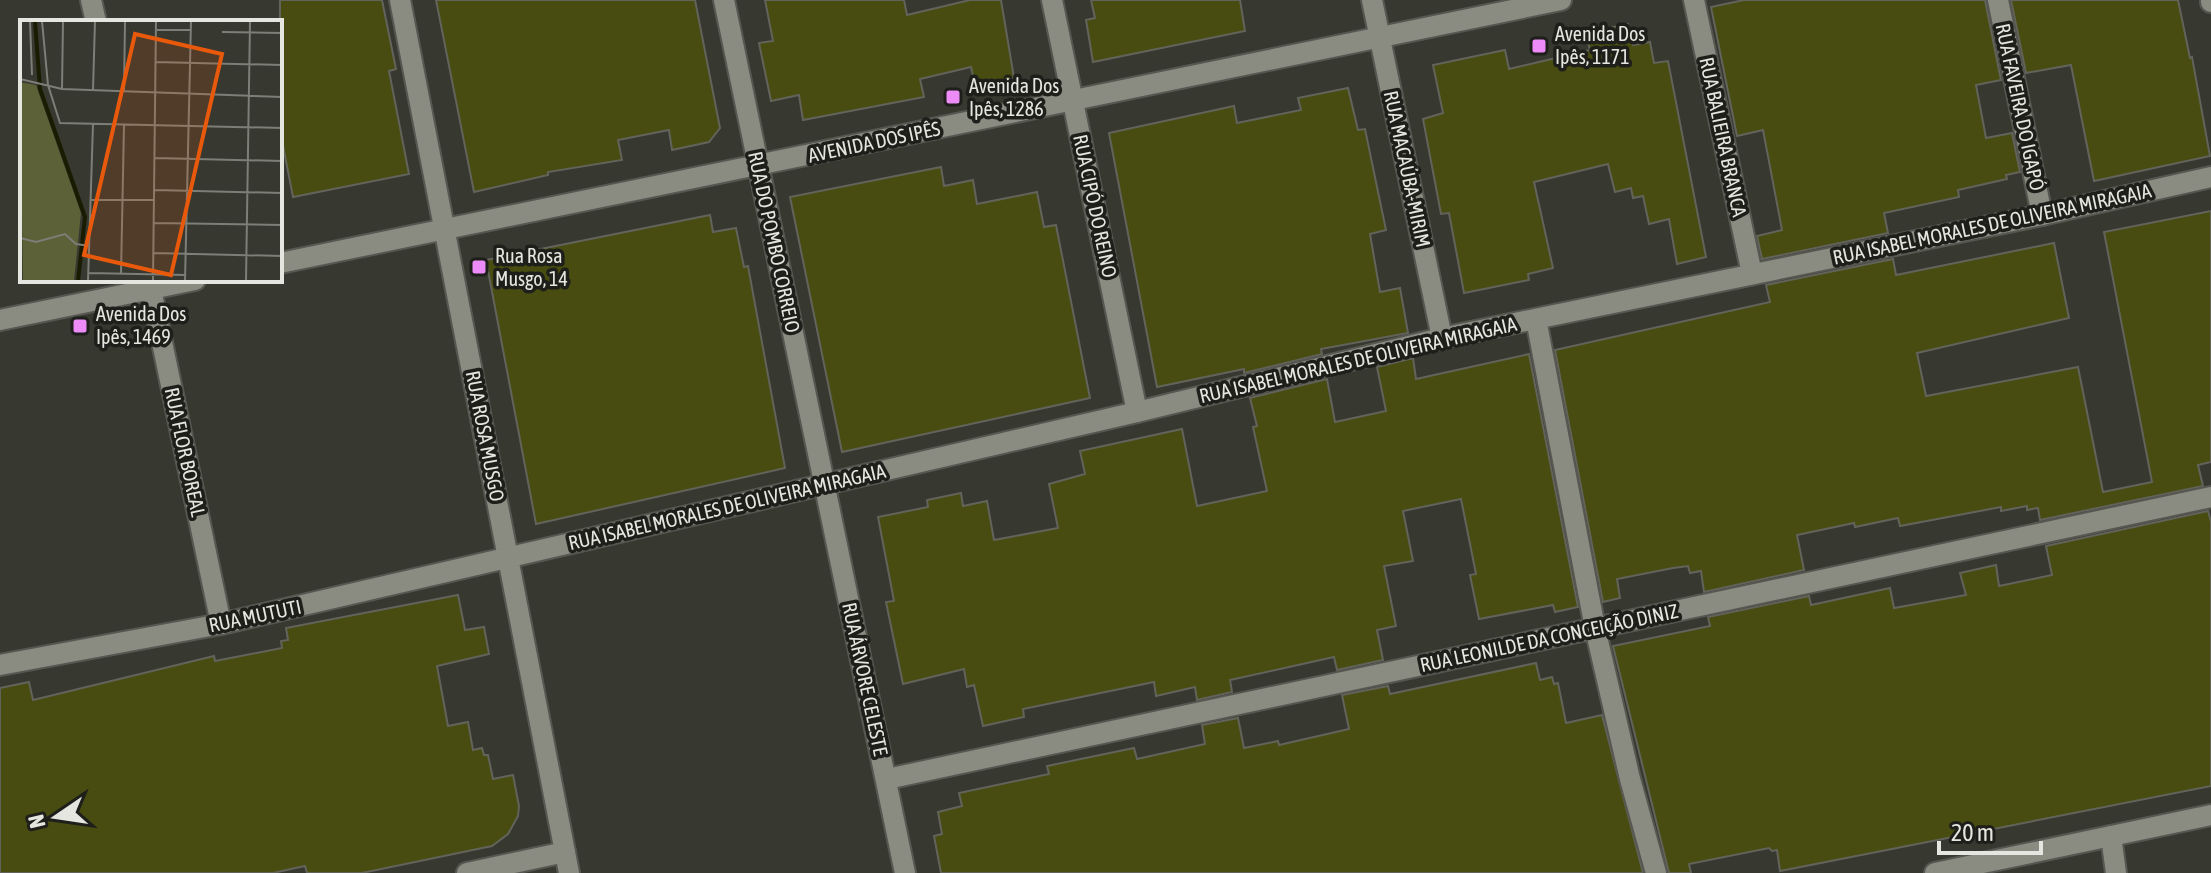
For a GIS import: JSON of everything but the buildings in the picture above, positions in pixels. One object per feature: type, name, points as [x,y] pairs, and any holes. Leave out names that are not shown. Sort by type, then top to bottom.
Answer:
[{"type":"street","points":[[91,0],[96,20]]},
{"type":"street","name":"RUA ROSA MUSGO","points":[[400,0],[567,863]]},
{"type":"street","name":"RUA DO POMBO CORREIO","points":[[724,0],[824,485]]},
{"type":"street","name":"RUA CIPÓ DO REINO","points":[[1052,0],[1137,412]]},
{"type":"street","name":"RUA MACAÚBA-MIRIM","points":[[1372,0],[1442,338]]},
{"type":"street","name":"AVENIDA DOS IPÊS","points":[[282,263],[1561,0]]},
{"type":"street","name":"RUA BALIEIRA BRANCA","points":[[1694,0],[1752,274]]},
{"type":"street","name":"RUA FAVEIRA DO IGAPÓ","points":[[1998,0],[2042,215]]},
{"type":"street","name":"RUA ISABEL MORALES DE OLIVEIRA MIRAGAIA","points":[[509,558],[1442,338],[2042,215],[2211,177]]},
{"type":"street","points":[[0,320],[150,284],[172,282]]},
{"type":"street","name":"RUA FLOR BOREAL","points":[[150,284],[221,624]]},
{"type":"street","points":[[1536,319],[1595,628],[1630,779],[1656,873]]},
{"type":"street","name":"RUA ÁRVORE CELESTE","points":[[824,485],[905,873]]},
{"type":"street","name":"RUA LEONILDE DA CONCEIÇÃO DINIZ","points":[[887,779],[2211,497]]},
{"type":"street","name":"RUA MUTUTI","points":[[0,665],[221,624],[509,558]]},
{"type":"street","points":[[1935,873],[2211,815]]},
{"type":"street","points":[[2111,836],[2116,873]]},
{"type":"street","points":[[467,873],[567,863]]},
{"type":"place","name":"Avenida Dos Ipês, 1171","points":[[1539,46]]},
{"type":"place","name":"Avenida Dos Ipês, 1286","points":[[953,97]]},
{"type":"place","name":"Rua Rosa Musgo, 14","points":[[479,267]]},
{"type":"place","name":"Avenida Dos Ipês, 1469","points":[[80,326]]}]
